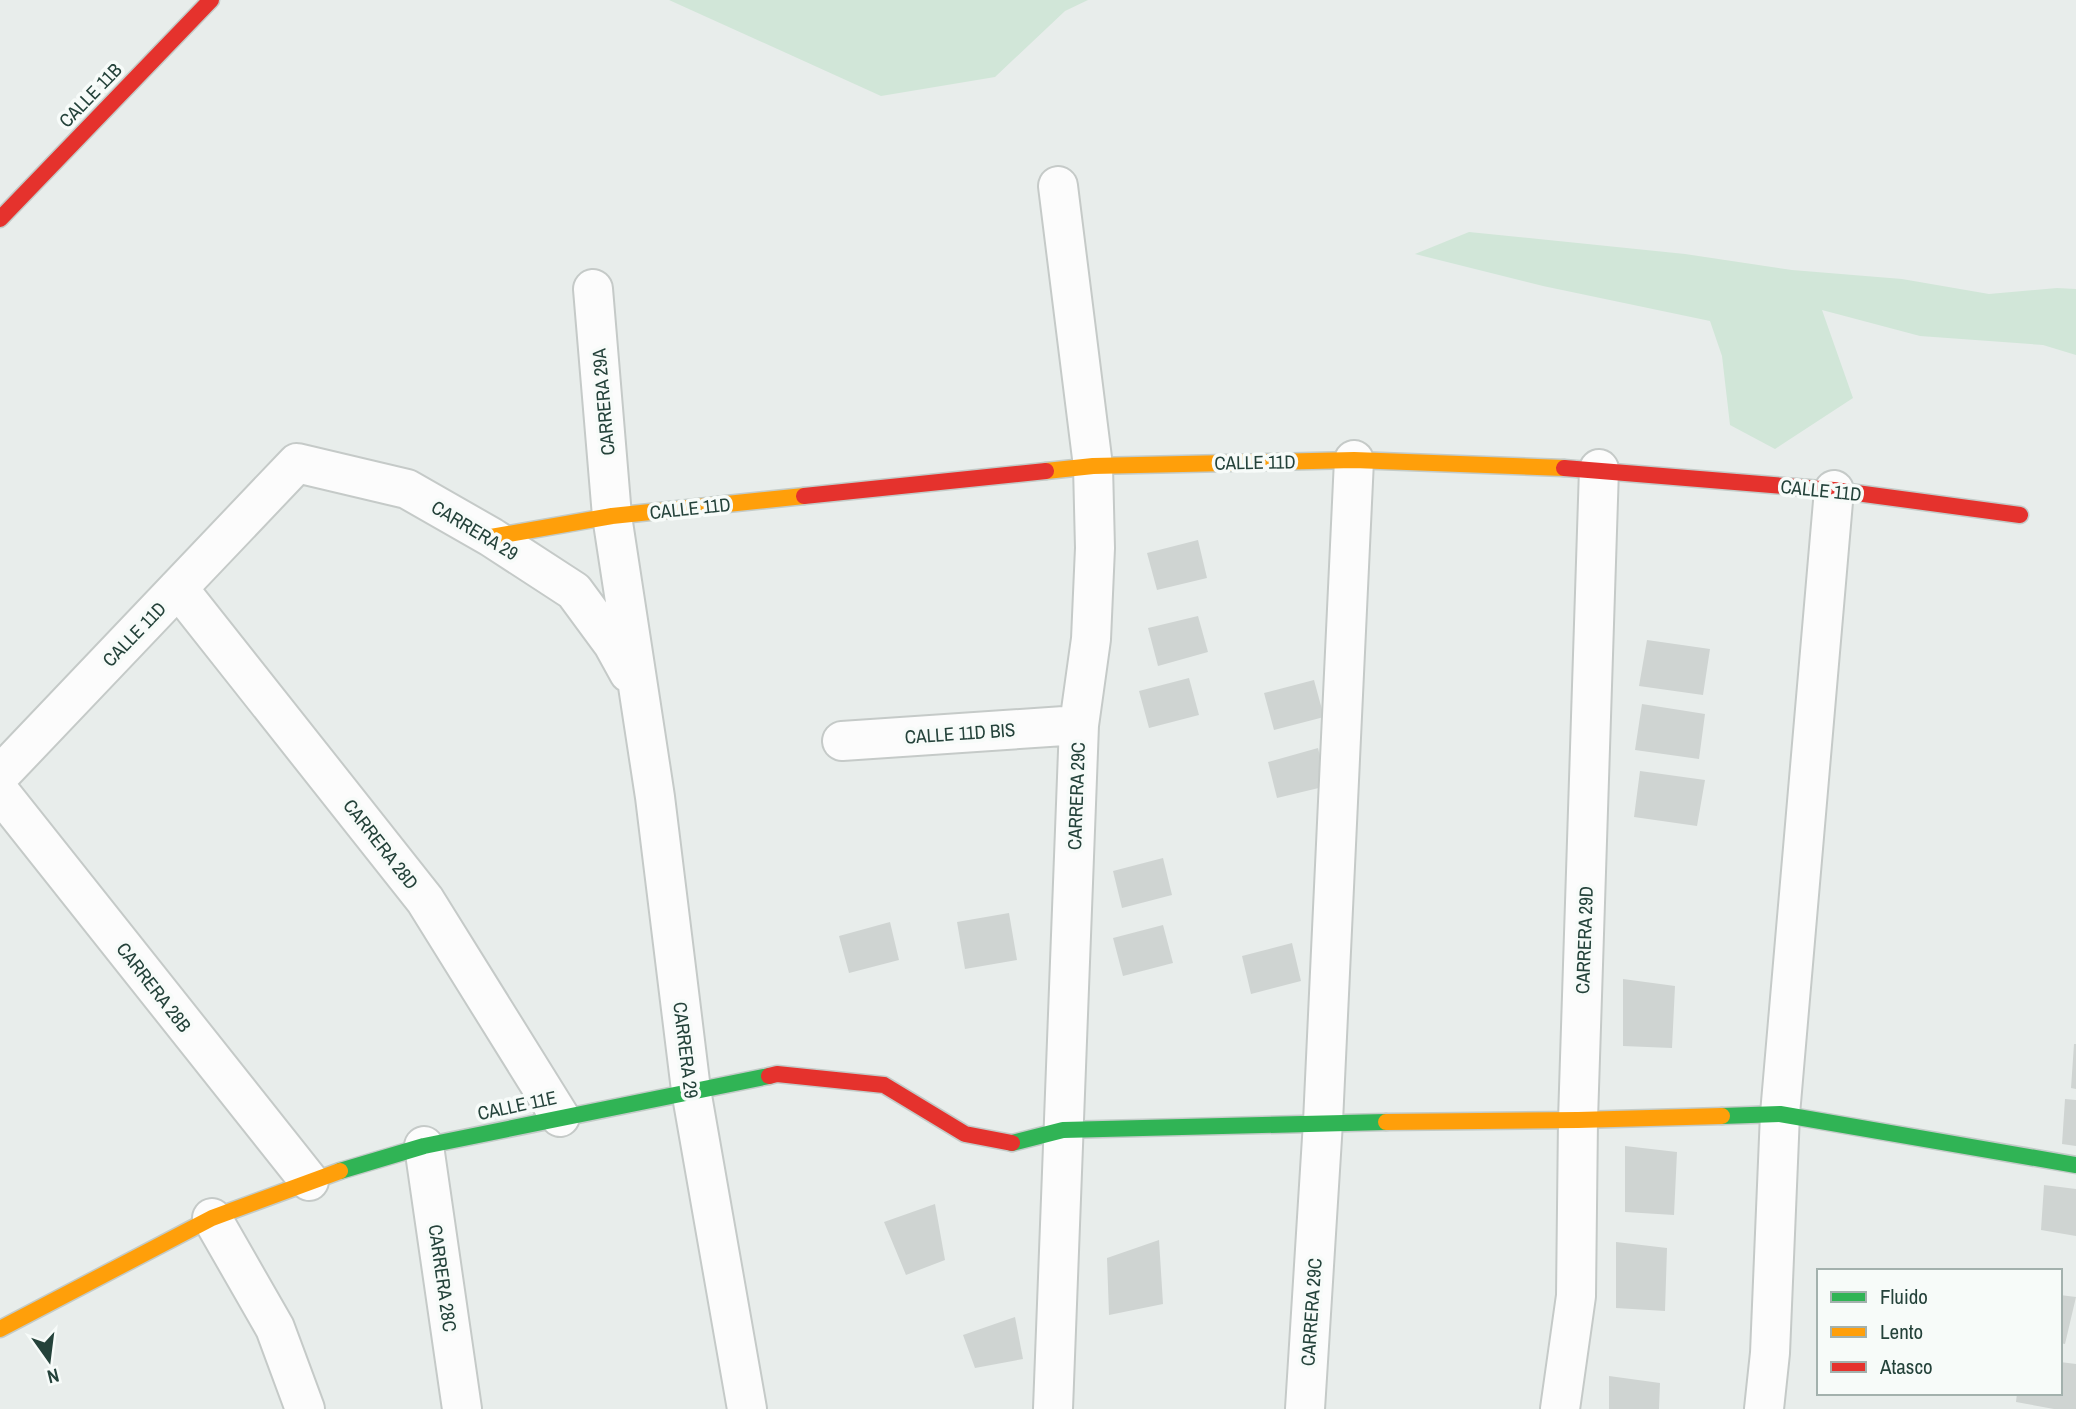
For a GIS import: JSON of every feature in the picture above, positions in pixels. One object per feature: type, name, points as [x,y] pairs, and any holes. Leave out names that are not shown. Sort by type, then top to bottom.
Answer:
[{"type":"street","name":"CALLE 11B","points":[[0,219],[211,0]]},
{"type":"street","name":"CARRERA 29C","points":[[1053,1409],[1079,725],[1092,626],[1095,548],[1093,466],[1058,186]]},
{"type":"street","name":"CARRERA 29A","points":[[593,289],[612,516]]},
{"type":"street","name":"CARRERA 29C","points":[[1305,1409],[1323,1122],[1354,460]]},
{"type":"street","name":"CALLE 11D","points":[[491,537],[612,516],[1093,466],[1354,460],[1599,469],[1835,490],[2020,515]]},
{"type":"street","name":"CALLE 11D","points":[[0,775],[297,463]]},
{"type":"street","name":"CARRERA 29","points":[[297,463],[407,489],[491,537],[574,591],[614,644],[639,690]]},
{"type":"street","name":"CARRERA 29D","points":[[1560,1409],[1576,1296],[1578,1121],[1599,469]]},
{"type":"street","points":[[1764,1409],[1770,1353],[1780,1114],[1835,490]]},
{"type":"street","name":"CARRERA 29","points":[[612,516],[656,810],[691,1090],[747,1409]]},
{"type":"street","name":"CARRERA 28D","points":[[178,588],[425,900],[560,1117]]},
{"type":"street","name":"CALLE 11D BIS","points":[[842,741],[1079,725]]},
{"type":"street","name":"CARRERA 28B","points":[[0,792],[309,1181]]},
{"type":"street","name":"CALLE 11E","points":[[0,1329],[212,1218],[309,1181],[424,1146],[777,1074],[884,1085],[965,1134],[1010,1143],[1063,1130],[1323,1122],[1578,1121],[1780,1114],[2076,1165]]},
{"type":"street","name":"CARRERA 28C","points":[[424,1146],[462,1409]]},
{"type":"street","points":[[212,1218],[275,1328],[305,1409]]},
{"type":"green space","points":[[669,0],[1088,0],[1065,11],[995,77],[881,96]]},
{"type":"green space","points":[[1469,232],[1685,254],[1792,270],[1902,279],[1989,294],[2076,289],[2076,355],[2043,345],[1920,336],[1822,310],[1853,398],[1775,449],[1730,425],[1722,356],[1710,321],[1543,286],[1415,254]]},
{"type":"building","points":[[1198,540],[1207,578],[1157,590],[1147,553]]},
{"type":"building","points":[[1198,616],[1208,652],[1158,666],[1148,628]]},
{"type":"building","points":[[1647,640],[1710,649],[1703,695],[1639,686]]},
{"type":"building","points":[[1189,678],[1199,715],[1149,728],[1139,691]]},
{"type":"building","points":[[1314,680],[1324,717],[1274,730],[1264,693]]},
{"type":"building","points":[[1642,704],[1705,714],[1699,759],[1635,750]]},
{"type":"building","points":[[1318,748],[1327,786],[1277,798],[1268,762]]},
{"type":"building","points":[[1640,771],[1705,780],[1697,826],[1634,817]]},
{"type":"building","points":[[1163,858],[1172,895],[1122,908],[1113,871]]},
{"type":"building","points":[[1009,913],[1017,960],[965,969],[957,922]]},
{"type":"building","points":[[890,922],[899,960],[849,973],[839,936]]},
{"type":"building","points":[[1163,925],[1173,963],[1123,976],[1113,938]]},
{"type":"building","points":[[1292,943],[1301,981],[1251,994],[1242,956]]},
{"type":"building","points":[[1623,979],[1675,986],[1672,1048],[1623,1046]]},
{"type":"building","points":[[2076,1044],[2076,1089],[2071,1088]]},
{"type":"building","points":[[2065,1099],[2076,1100],[2076,1146],[2062,1144]]},
{"type":"building","points":[[1625,1146],[1677,1152],[1674,1215],[1625,1212]]},
{"type":"building","points":[[2044,1185],[2076,1189],[2076,1236],[2041,1230]]},
{"type":"building","points":[[935,1204],[945,1260],[906,1275],[884,1222]]},
{"type":"building","points":[[1159,1240],[1163,1304],[1109,1315],[1107,1258]]},
{"type":"building","points":[[1616,1242],[1667,1248],[1665,1311],[1616,1308]]},
{"type":"building","points":[[2062,1295],[2076,1297],[2065,1344],[2062,1343]]},
{"type":"building","points":[[1015,1317],[1023,1359],[975,1368],[963,1335]]},
{"type":"building","points":[[2062,1362],[2076,1364],[2076,1409],[2054,1409],[2016,1402],[2017,1395],[2062,1395]]},
{"type":"building","points":[[1609,1376],[1660,1383],[1659,1409],[1609,1409]]},
{"type":"traffic: fast","points":[[340,1171],[424,1146],[769,1076]]},
{"type":"traffic: fast","points":[[1722,1116],[1780,1114],[2076,1165]]},
{"type":"traffic: fast","points":[[1012,1143],[1063,1130],[1386,1122]]},
{"type":"traffic: slow","points":[[1046,471],[1093,466],[1354,460],[1564,468]]},
{"type":"traffic: slow","points":[[491,537],[612,516],[804,496]]},
{"type":"traffic: slow","points":[[1386,1122],[1722,1116]]},
{"type":"traffic: slow","points":[[0,1329],[212,1218],[340,1171]]},
{"type":"traffic: jam","points":[[0,219],[211,0]]},
{"type":"traffic: jam","points":[[1564,468],[1834,490],[2020,515]]},
{"type":"traffic: jam","points":[[804,496],[1046,471]]},
{"type":"traffic: jam","points":[[769,1076],[777,1074],[884,1085],[965,1134],[1012,1143]]}]
